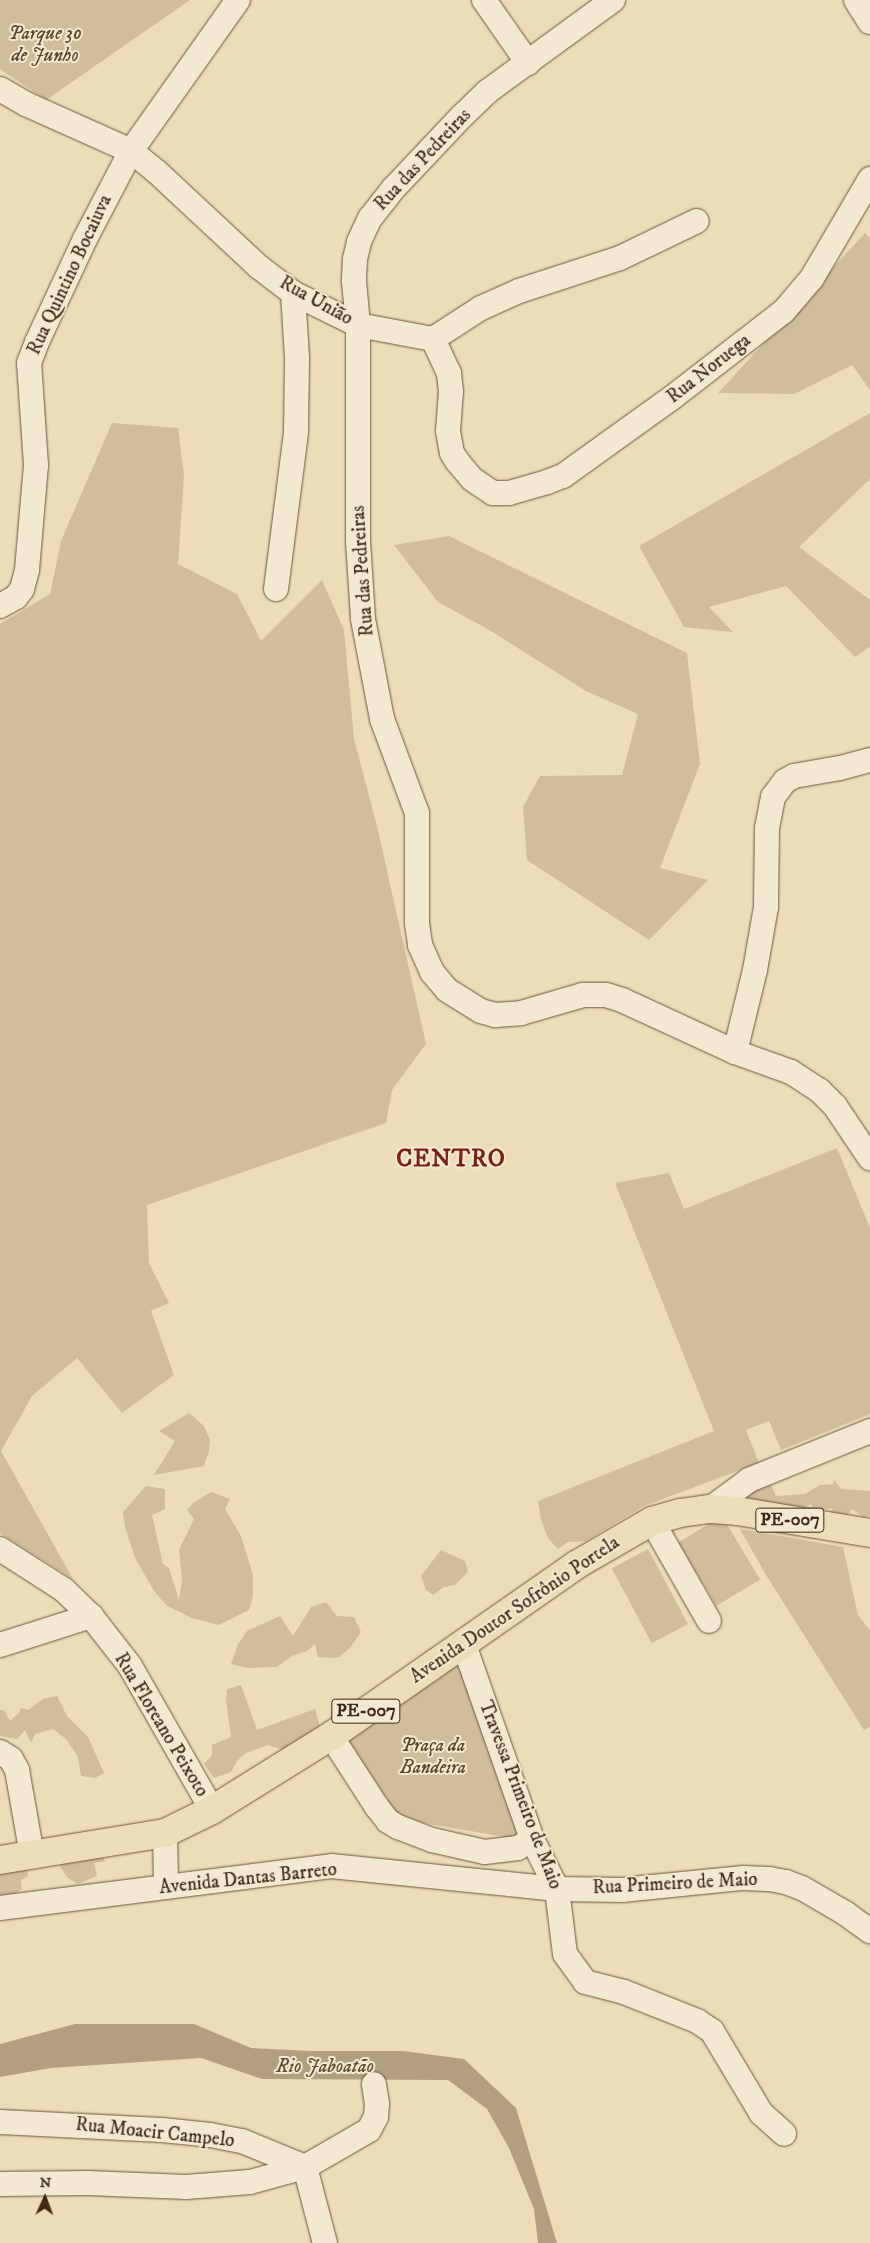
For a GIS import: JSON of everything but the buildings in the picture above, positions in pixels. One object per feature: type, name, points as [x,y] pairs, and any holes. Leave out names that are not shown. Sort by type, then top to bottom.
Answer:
[{"type":"main road","name":"Avenida Doutor Sofrônio Portela","points":[[0,1860],[165,1833],[212,1810],[331,1736],[463,1642],[576,1565],[652,1521],[680,1513],[710,1509]]},
{"type":"main road","name":"PE-007","points":[[710,1509],[737,1511],[870,1533]]},
{"type":"street","name":"Rua Quintino Bocaiuva","points":[[0,606],[16,597],[22,589],[27,570],[36,464],[29,363],[85,239],[132,151],[238,0]]},
{"type":"street","points":[[484,0],[528,62]]},
{"type":"street","name":"Rua das Pedreiras","points":[[613,0],[487,92],[462,116],[393,189],[370,218],[359,242],[355,258],[354,281],[358,324],[358,541],[363,618],[382,719],[417,813],[417,923],[420,945],[432,972],[447,990],[481,1011],[495,1015],[521,1013],[583,995],[606,995],[622,1000],[735,1052],[791,1072],[819,1090],[835,1106],[869,1152]]},
{"type":"street","points":[[856,0],[870,22]]},
{"type":"street","name":"Rua União","points":[[0,90],[132,151],[158,172],[259,266],[293,292],[358,324],[432,339]]},
{"type":"street","name":"Rua Noruega","points":[[432,339],[448,373],[451,391],[448,431],[452,453],[472,480],[493,493],[525,490],[562,476],[673,397],[784,311],[812,278],[870,179]]},
{"type":"street","points":[[432,339],[481,308],[519,291],[620,258],[697,221]]},
{"type":"street","points":[[276,589],[296,432],[296,358],[293,292]]},
{"type":"street","points":[[735,1052],[755,970],[766,907],[767,828],[773,797],[785,781],[794,776],[840,768],[870,760]]},
{"type":"street","points":[[710,1509],[749,1480],[870,1431]]},
{"type":"street","points":[[652,1521],[709,1620]]},
{"type":"street","name":"Rua Floreano Peixoto","points":[[0,1549],[64,1590],[91,1616],[130,1666],[212,1810]]},
{"type":"street","points":[[0,1645],[91,1616]]},
{"type":"street","name":"Travessa Primeiro de Maio","points":[[463,1642],[532,1839],[557,1889],[565,1954],[586,1982],[624,1992],[697,2021],[712,2031],[761,2113],[784,2134]]},
{"type":"street","points":[[331,1736],[377,1807],[388,1821],[398,1827],[432,1840],[484,1852],[518,1848],[532,1839]]},
{"type":"street","points":[[0,1752],[11,1759],[17,1770],[32,1854]]},
{"type":"street","points":[[165,1833],[166,1888]]},
{"type":"street","name":"Avenida Dantas Barreto","points":[[0,1908],[331,1866],[557,1889]]},
{"type":"street","name":"Rua Primeiro de Maio","points":[[557,1889],[622,1890],[743,1878],[769,1879],[786,1882],[802,1888],[845,1913],[870,1932]]},
{"type":"street","points":[[0,2184],[88,2183],[214,2186],[250,2182],[305,2167],[369,2130],[376,2117],[377,2104],[374,2084]]},
{"type":"street","name":"Rua Moacir Campelo","points":[[0,2122],[162,2130],[210,2135],[242,2141],[305,2167]]},
{"type":"street","points":[[305,2167],[320,2237]]},
{"type":"green space","name":"Parque 30 de Junho","points":[[0,0],[190,0],[46,100],[0,69]]},
{"type":"green space","points":[[865,233],[870,239],[870,390],[852,365],[794,394],[718,393]]},
{"type":"green space","points":[[870,413],[870,479],[799,547],[870,600],[870,647],[855,657],[786,586],[709,607],[733,632],[684,627],[639,546]]},
{"type":"green space","points":[[112,423],[178,428],[184,475],[178,564],[237,594],[261,641],[322,580],[344,630],[354,739],[377,826],[426,1044],[392,1090],[386,1123],[147,1205],[149,1263],[169,1303],[151,1311],[174,1375],[122,1413],[77,1358],[32,1396],[1,1451],[73,1579],[0,1533],[0,624],[50,594],[61,541]]},
{"type":"green space","points":[[449,536],[687,653],[700,764],[660,868],[708,880],[649,940],[527,860],[523,807],[540,776],[622,775],[638,714],[586,691],[491,631],[438,602],[394,545]]},
{"type":"green space","points":[[837,1148],[870,1228],[870,1414],[781,1450],[769,1421],[746,1430],[759,1463],[644,1506],[586,1541],[568,1542],[558,1549],[548,1538],[541,1520],[538,1501],[714,1431],[615,1183],[669,1173],[684,1209]]},
{"type":"green space","points":[[189,1413],[204,1426],[210,1440],[204,1466],[154,1475],[175,1441],[159,1431]]},
{"type":"green space","points":[[834,1479],[841,1489],[870,1491],[870,1516],[864,1517],[852,1509],[844,1519],[830,1513],[833,1508],[814,1511],[811,1504],[798,1510],[749,1502],[745,1498],[750,1490],[771,1485],[776,1496],[805,1494],[820,1485],[833,1484]]},
{"type":"green space","points":[[146,1486],[165,1489],[165,1509],[152,1515],[163,1564],[169,1568],[179,1600],[182,1580],[179,1550],[194,1519],[187,1510],[193,1503],[211,1492],[230,1499],[225,1509],[241,1536],[253,1575],[253,1596],[249,1610],[219,1625],[192,1618],[167,1606],[154,1591],[135,1558],[125,1527],[123,1512]]},
{"type":"green space","points":[[722,1516],[760,1579],[716,1606],[678,1542]]},
{"type":"green space","points":[[740,1529],[843,1547],[858,1615],[870,1630],[870,1727],[864,1730],[766,1575]]},
{"type":"green space","points":[[648,1549],[688,1624],[652,1643],[612,1568]]},
{"type":"green space","points":[[441,1550],[465,1561],[468,1572],[455,1585],[444,1587],[433,1595],[426,1590],[421,1576]]},
{"type":"green space","points":[[326,1602],[337,1616],[354,1617],[361,1632],[350,1648],[339,1657],[318,1657],[315,1644],[307,1651],[292,1656],[277,1667],[247,1668],[231,1664],[238,1644],[247,1631],[280,1616],[293,1636],[311,1607]]},
{"type":"green space","name":"Praça da Bandeira","points":[[462,1661],[524,1833],[511,1838],[400,1819],[347,1738]]},
{"type":"green space","points":[[241,1685],[257,1730],[315,1709],[322,1734],[286,1751],[268,1745],[246,1753],[237,1761],[231,1772],[214,1778],[204,1764],[212,1755],[212,1745],[231,1737],[226,1701],[227,1689]]},
{"type":"green space","points":[[57,1696],[67,1716],[88,1737],[104,1773],[95,1778],[81,1776],[78,1757],[66,1739],[53,1729],[35,1734],[31,1743],[25,1730],[17,1739],[0,1736],[0,1710],[4,1710],[10,1721],[19,1713],[21,1708],[28,1710],[43,1699]]},
{"type":"green space","points":[[99,1847],[105,1861],[94,1863],[97,1876],[78,1884],[68,1878],[61,1868],[62,1859]]},
{"type":"green space","points":[[12,1863],[27,1870],[28,1876],[21,1880],[22,1889],[6,1900],[0,1899],[0,1867]]},
{"type":"water","name":"Rio Jaboatão","points":[[75,2024],[194,2024],[251,2048],[311,2051],[403,2051],[464,2059],[516,2108],[557,2243],[538,2243],[534,2209],[509,2148],[487,2109],[448,2080],[262,2079],[201,2058],[51,2068],[0,2077],[0,2044]]},
{"type":"district","name":"CENTRO","points":[[451,1160]]}]
